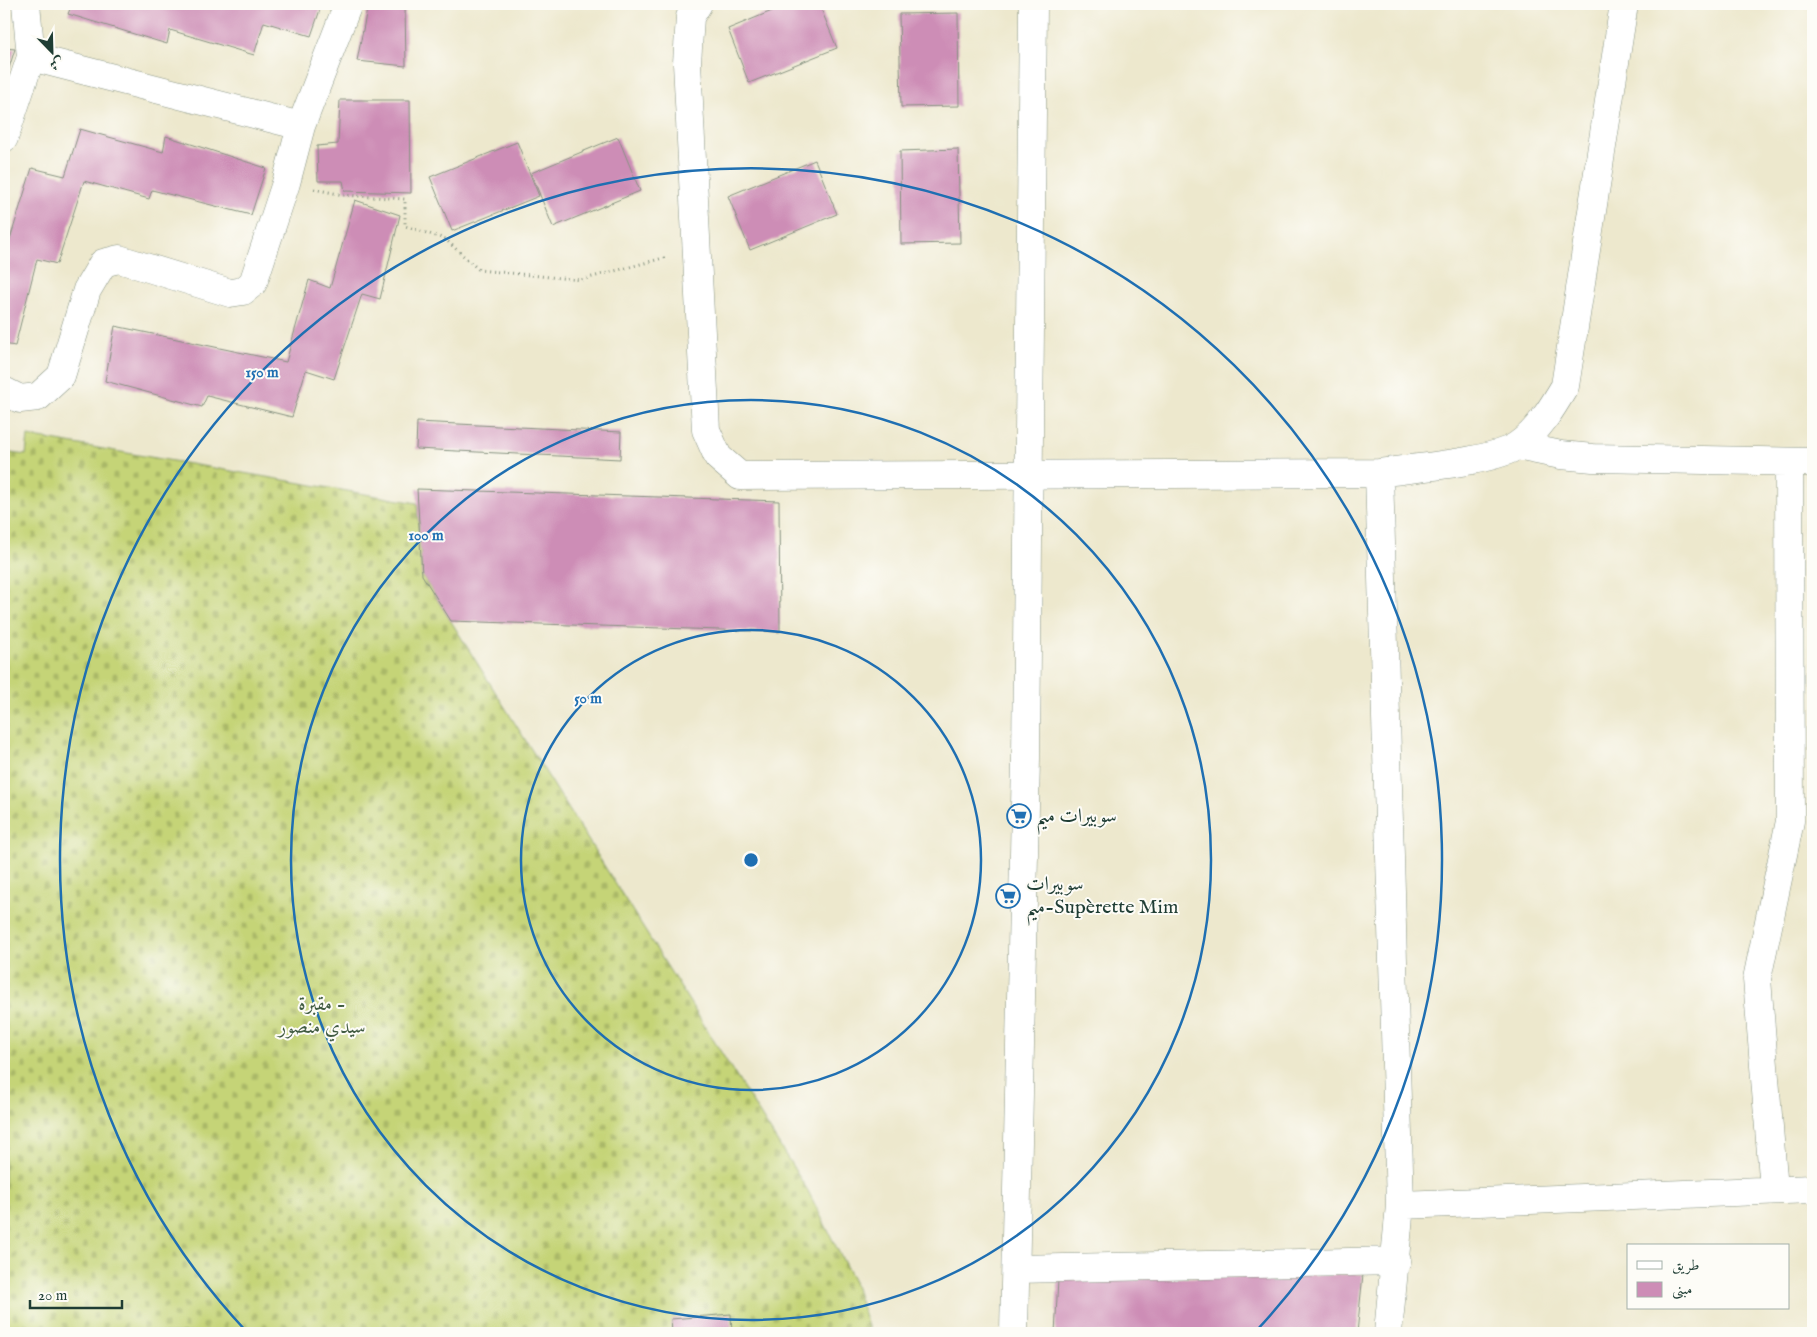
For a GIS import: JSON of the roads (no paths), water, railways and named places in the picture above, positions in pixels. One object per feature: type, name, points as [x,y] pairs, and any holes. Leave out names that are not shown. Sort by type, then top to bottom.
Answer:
[{"type":"street","points":[[4,138],[31,57],[26,4]]},
{"type":"street","points":[[4,391],[20,399],[38,397],[61,376],[88,290],[103,264],[119,259],[230,293],[243,291],[253,283],[286,183],[300,126],[348,4]]},
{"type":"street","points":[[698,4],[690,16],[687,63],[706,430],[718,457],[740,476],[1379,473],[1484,458],[1517,446],[1546,418],[1565,386],[1624,4]]},
{"type":"street","points":[[1014,1333],[1026,758],[1033,4]]},
{"type":"street","points":[[31,57],[300,126]]},
{"type":"street","points":[[1517,446],[1561,455],[1593,458],[1801,462],[1790,821],[1758,979],[1774,1190]]},
{"type":"street","points":[[1379,473],[1400,1205],[1397,1261],[1388,1333]]},
{"type":"street","points":[[1400,1205],[1813,1189]]},
{"type":"street","points":[[1016,1269],[1397,1261]]},
{"type":"place","name":"سوبيرات ميم","points":[[1019,816]]},
{"type":"place","name":"سوبيرات ميم-Supèrette Mim","points":[[1008,896]]},
{"type":"park label","name":"مقبرة - سيدي منصور","points":[[322,1016]]}]
